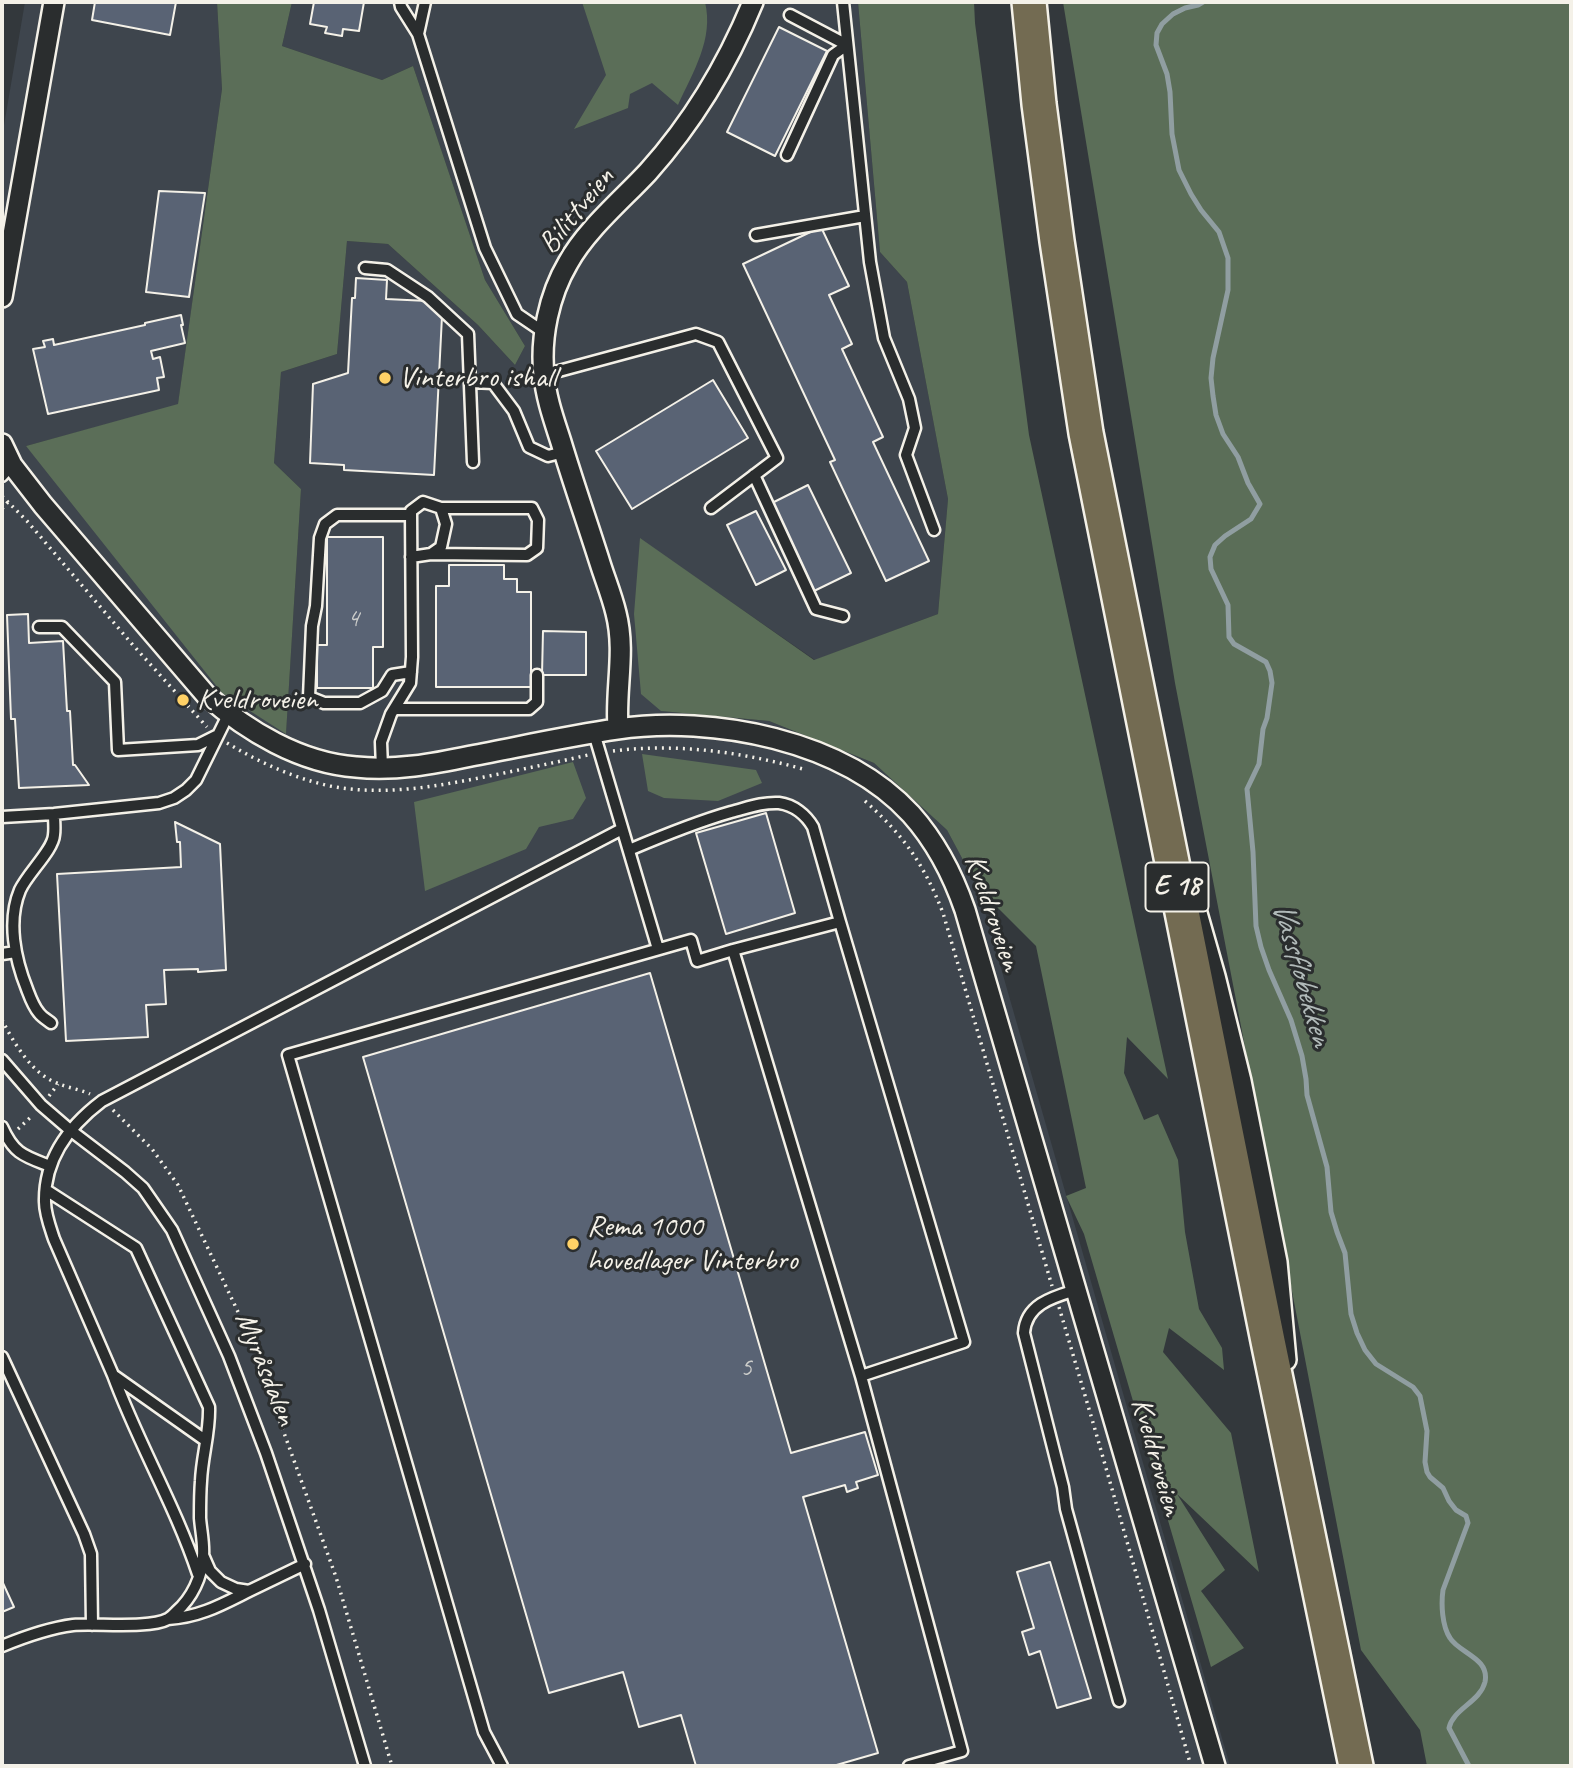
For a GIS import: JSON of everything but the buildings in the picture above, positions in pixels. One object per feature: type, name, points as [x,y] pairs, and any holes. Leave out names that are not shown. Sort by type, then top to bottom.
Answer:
[{"type":"highway","name":"E 18","points":[[1016,2],[1044,241],[1074,436],[1343,1766]]},
{"type":"highway","name":"E 18","points":[[1029,2],[1057,242],[1086,433],[1356,1766]]},
{"type":"street","points":[[2,297],[54,2]]},
{"type":"street","name":"Bilittveien","points":[[618,729],[621,652],[616,612],[564,452],[544,375],[545,334],[550,305],[567,263],[579,245],[648,172],[713,82],[753,2]]},
{"type":"street","points":[[2,444],[7,470]]},
{"type":"street","name":"Kveldroveien","points":[[7,470],[43,505],[206,695],[228,715],[257,733],[303,755],[354,767],[382,768],[429,764],[618,729],[671,725],[699,727],[729,730],[824,755],[852,768],[891,795],[911,814],[941,856],[962,901],[1215,1766]]},
{"type":"lane","points":[[400,2],[418,34],[485,248],[517,314],[545,334]]},
{"type":"lane","points":[[418,34],[425,2]]},
{"type":"lane","points":[[843,2],[870,262],[884,338],[909,399],[915,428],[906,456],[934,530]]},
{"type":"lane","points":[[790,15],[847,46]]},
{"type":"lane","points":[[787,155],[833,55],[847,46]]},
{"type":"lane","points":[[756,234],[865,216]]},
{"type":"lane","points":[[365,268],[387,270],[428,296],[468,334],[473,462]]},
{"type":"lane","points":[[544,375],[696,334],[718,342],[777,458],[711,508]]},
{"type":"lane","points":[[471,382],[493,383],[514,411],[529,447],[548,456],[564,452]]},
{"type":"lane","points":[[754,475],[816,609],[843,617]]},
{"type":"lane","points":[[382,768],[381,742],[410,683],[411,511],[423,502],[441,508],[532,508],[538,520],[537,548],[527,555],[411,556]]},
{"type":"lane","points":[[431,554],[441,547],[446,524],[441,508]]},
{"type":"lane","points":[[411,515],[337,515],[325,524],[320,538],[309,697],[324,703],[360,703],[382,691],[392,675],[411,672]]},
{"type":"lane","points":[[39,627],[62,627],[115,682],[118,750],[198,745],[217,736]]},
{"type":"lane","points":[[395,709],[529,709],[537,702],[537,675]]},
{"type":"lane","points":[[2,817],[159,803],[174,798],[196,780],[228,715]]},
{"type":"lane","points":[[594,733],[658,949]]},
{"type":"lane","points":[[628,850],[692,824],[762,803],[781,803],[794,808],[808,818],[813,827],[964,1342],[862,1376]]},
{"type":"lane","points":[[51,1023],[39,1014],[32,1003],[22,976],[16,952],[14,913],[27,877],[50,847],[54,837],[54,814]]},
{"type":"lane","points":[[199,1578],[184,1535],[124,1404],[47,1219],[46,1190],[50,1166],[58,1145],[88,1112],[102,1101],[622,829]]},
{"type":"lane","points":[[502,1766],[484,1732],[288,1055],[691,940],[697,961],[840,922]]},
{"type":"lane","points":[[733,950],[862,1376],[962,1751],[909,1766]]},
{"type":"lane","points":[[2,954],[16,952]]},
{"type":"lane","name":"Myråsdalen","points":[[2,1060],[41,1105],[143,1188],[172,1230],[245,1395],[305,1564],[365,1766]]},
{"type":"lane","points":[[2,1126],[17,1151],[50,1166]]},
{"type":"lane","points":[[46,1190],[136,1248],[209,1407],[210,1423],[205,1440],[201,1493],[203,1555],[199,1578],[184,1605],[168,1619]]},
{"type":"lane","points":[[1076,1290],[1055,1296],[1038,1306],[1027,1318],[1024,1333],[1063,1487],[1066,1509],[1119,1701]]},
{"type":"lane","points":[[2,1357],[91,1554],[92,1625]]},
{"type":"lane","points":[[113,1375],[205,1440]]},
{"type":"lane","points":[[203,1555],[210,1571],[221,1582],[249,1591]]},
{"type":"lane","points":[[2,1646],[58,1627],[133,1625],[188,1618],[305,1564]]},
{"type":"path","points":[[2,496],[217,736],[269,766],[303,778],[330,786],[401,790],[451,783],[600,753],[650,747],[673,747],[746,756],[811,771]]},
{"type":"path","points":[[2,509],[8,502]]},
{"type":"path","points":[[859,796],[897,831],[925,870],[943,913],[1191,1766]]},
{"type":"shaded area","points":[[25,2],[217,2],[222,89],[178,405],[26,446],[286,733],[301,489],[274,463],[281,372],[337,354],[347,241],[388,244],[478,325],[515,365],[525,346],[485,280],[413,66],[382,80],[282,46],[292,2],[858,2],[880,252],[907,282],[948,499],[938,614],[815,660],[640,539],[662,711],[769,721],[874,763],[947,830],[978,888],[1230,1766],[2,1766],[2,137]]},
{"type":"green space","points":[[217,2],[292,2],[282,46],[382,80],[413,66],[485,280],[525,346],[515,365],[478,325],[388,244],[347,241],[337,354],[281,372],[274,463],[301,489],[286,734],[222,693],[26,446],[178,404],[222,89]]},
{"type":"green space","points":[[582,2],[705,2],[707,29],[701,55],[678,105],[652,83],[630,94],[628,108],[574,129],[606,75]]},
{"type":"green space","points":[[858,2],[974,2],[1029,435],[1168,1079],[1127,1037],[1124,1073],[1144,1120],[1158,1114],[1178,1160],[1185,1232],[1199,1309],[1222,1348],[1224,1370],[1169,1328],[1163,1352],[1231,1433],[1259,1572],[1177,1494],[1225,1570],[1201,1591],[1244,1648],[1211,1667],[1084,1234],[1066,1196],[1086,1188],[1036,946],[978,888],[947,830],[874,763],[769,721],[661,711],[641,694],[634,614],[640,538],[814,660],[938,614],[948,499],[907,282],[880,252]]},
{"type":"green space","points":[[1063,2],[1571,2],[1571,1766],[1427,1766],[1420,1730],[1361,1650],[1175,683]]},
{"type":"green space","points":[[642,754],[756,770],[762,783],[718,801],[664,798],[648,791]]},
{"type":"green space","points":[[573,762],[586,798],[573,819],[539,827],[526,849],[425,891],[414,802]]},
{"type":"waterway","name":"Vassflobekken","points":[[1203,2],[1173,14],[1162,24],[1157,33],[1156,45],[1167,74],[1172,134],[1179,170],[1201,210],[1219,232],[1228,258],[1228,290],[1211,378],[1216,415],[1223,434],[1238,457],[1260,504],[1251,519],[1215,545],[1210,557],[1211,569],[1228,605],[1229,637],[1234,644],[1266,662],[1272,683],[1259,764],[1247,789],[1256,926],[1269,970],[1291,1020],[1302,1056],[1307,1095],[1327,1167],[1331,1212],[1345,1253],[1351,1314],[1357,1333],[1376,1364],[1413,1387],[1420,1396],[1427,1431],[1427,1472],[1443,1488],[1456,1510],[1466,1516],[1468,1523],[1443,1590],[1442,1602],[1447,1633],[1454,1643],[1478,1661],[1485,1674],[1482,1689],[1451,1721],[1449,1728],[1469,1766]]},
{"type":"place","name":"Vinterbro ishall","points":[[385,378]]},
{"type":"place","name":"Kveldroveien","points":[[183,700]]},
{"type":"place","name":"Rema 1000 hovedlager Vinterbro","points":[[573,1244]]}]
